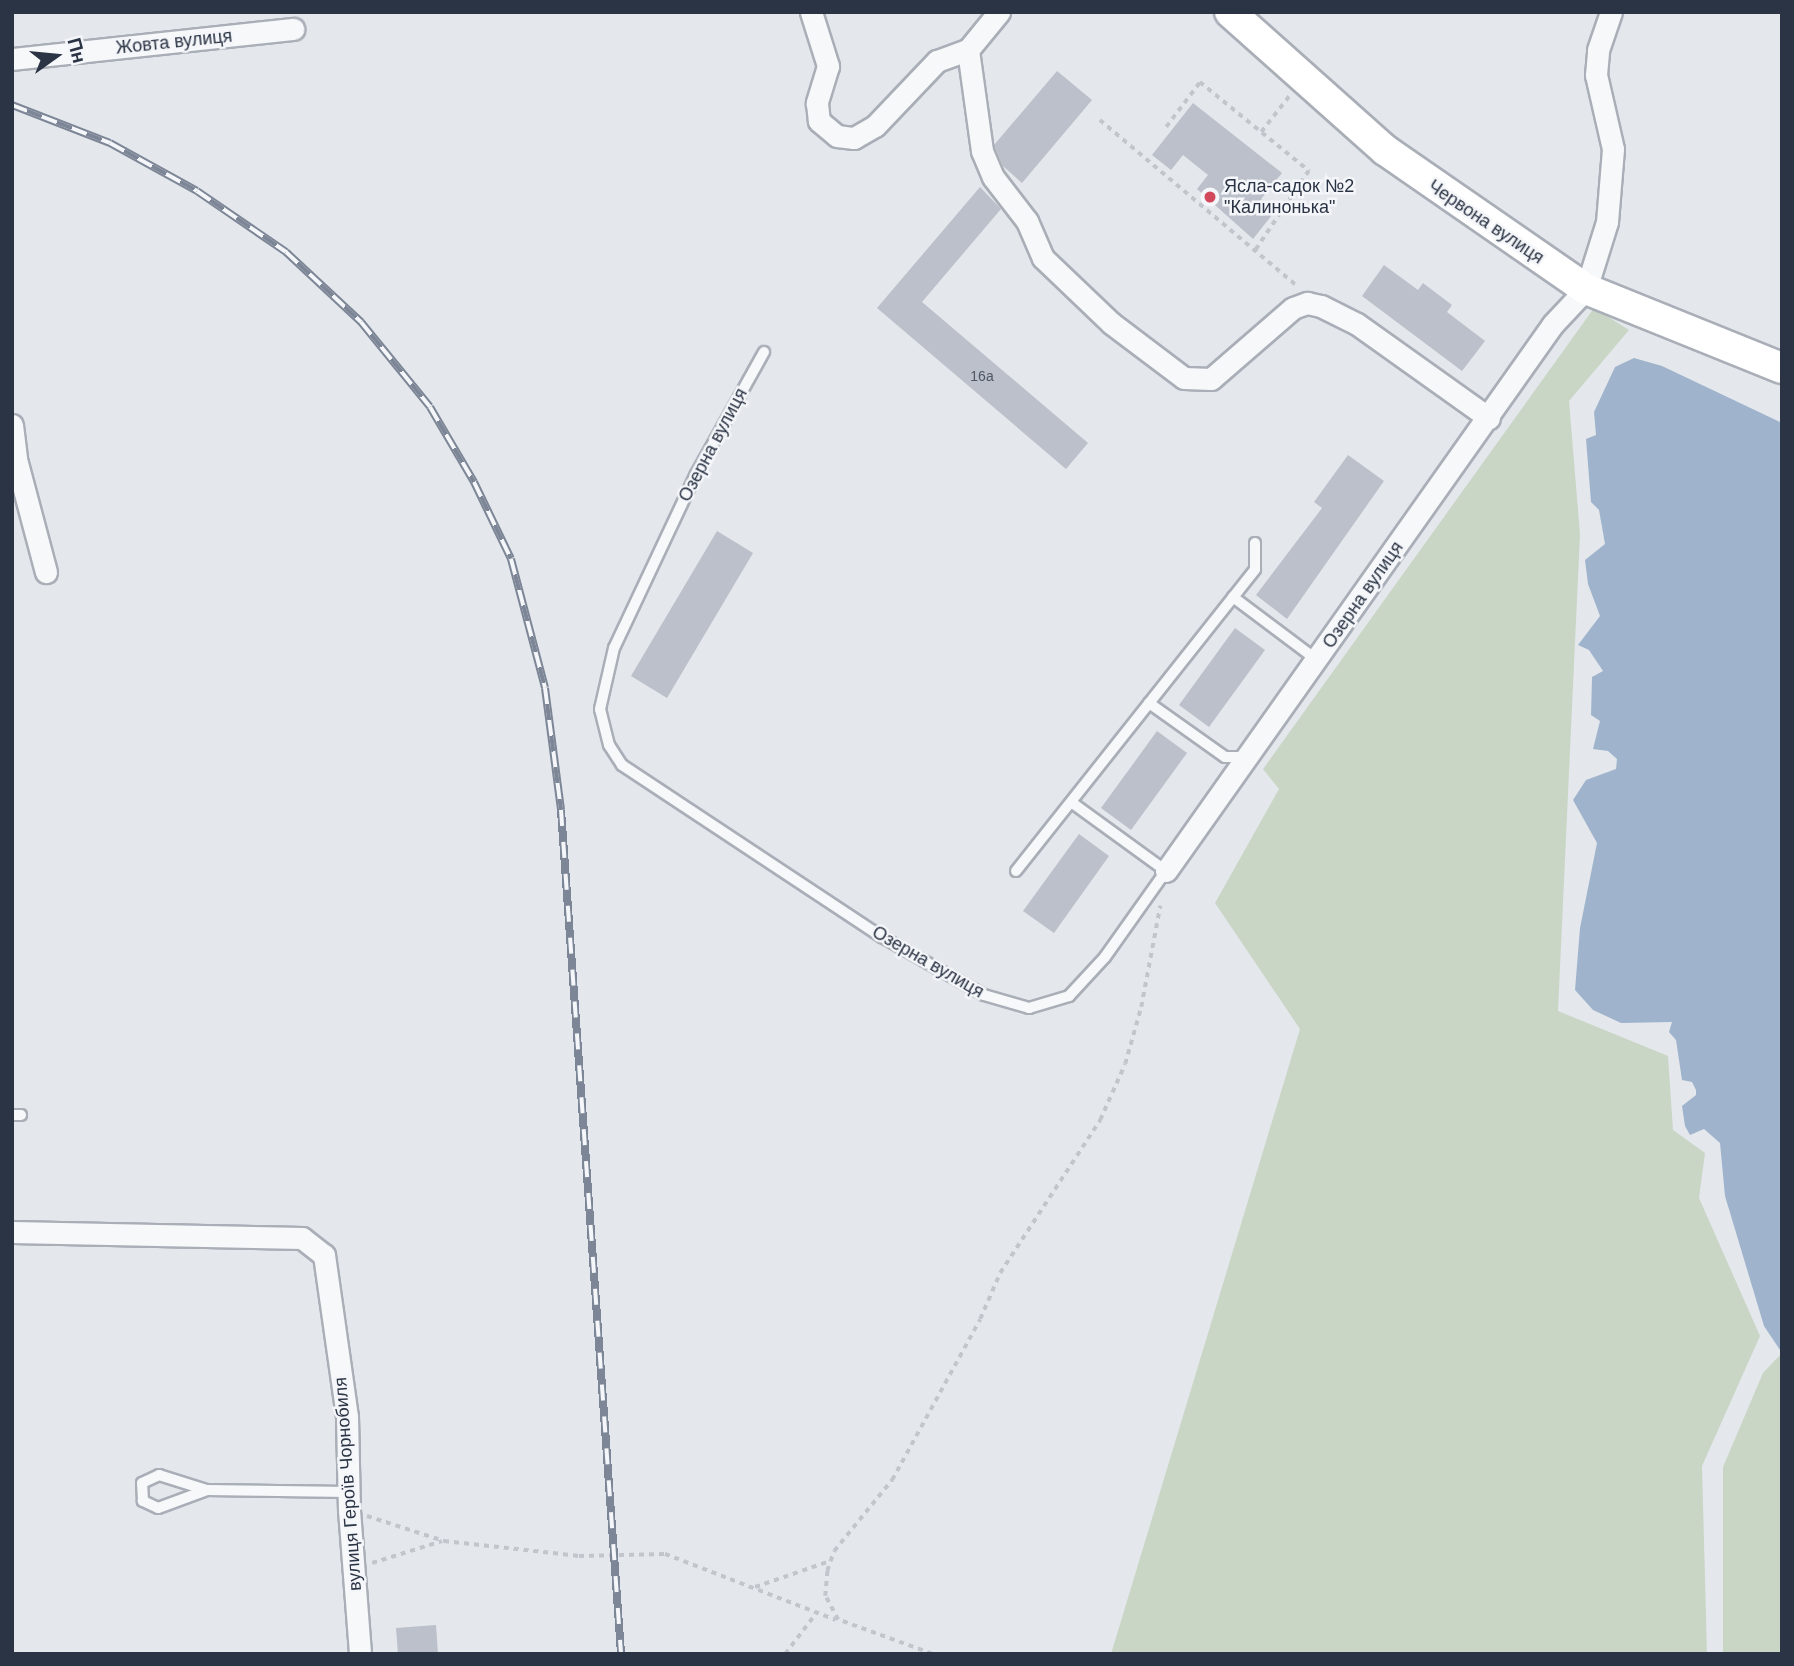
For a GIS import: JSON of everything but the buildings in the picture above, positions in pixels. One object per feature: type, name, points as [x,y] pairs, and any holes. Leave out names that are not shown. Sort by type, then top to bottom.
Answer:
[{"type":"main road","name":"Червона вулиця","points":[[1230,12],[1385,150],[1586,289],[1782,368]]},
{"type":"street","points":[[811,12],[828,66],[817,103],[819,121],[837,136],[854,138],[875,126],[937,61],[968,50],[999,12]]},
{"type":"street","points":[[1586,289],[1608,222],[1613,149],[1596,75],[1598,50],[1611,12]]},
{"type":"street","name":"Жовта вулиця","points":[[12,59],[293,29]]},
{"type":"street","points":[[968,50],[982,150],[993,177],[1027,222],[1043,258],[1111,323],[1184,378],[1199,380],[1220,376],[1284,315],[1307,303],[1321,306],[1357,324],[1489,418]]},
{"type":"street","name":"Озерна вулиця","points":[[1166,871],[1553,324],[1586,289]]},
{"type":"street","points":[[12,425],[17,463],[46,572]]},
{"type":"street","name":"вулиця Героїв Чорнобиля","points":[[12,1232],[302,1238],[324,1255],[348,1416],[349,1501],[360,1654]]},
{"type":"lane","name":"Озерна вулиця","points":[[764,352],[696,474],[614,648],[600,709],[609,745],[622,765],[882,937],[984,995],[1029,1008],[1069,996],[1105,957],[1166,871]]},
{"type":"lane","points":[[1016,871],[1255,569],[1255,543]]},
{"type":"lane","points":[[1234,597],[1317,660]]},
{"type":"lane","points":[[1149,703],[1225,757],[1248,756]]},
{"type":"lane","points":[[1070,802],[1166,871]]},
{"type":"lane","points":[[207,1490],[158,1508],[143,1501],[142,1483],[159,1475],[207,1490],[349,1501]]},
{"type":"path","points":[[1166,127],[1200,82],[1309,171],[1255,251]]},
{"type":"path","points":[[1261,132],[1295,90]]},
{"type":"path","points":[[1100,120],[1321,306]]},
{"type":"path","points":[[838,1620],[825,1596],[831,1560],[892,1480],[980,1319],[1000,1273],[1100,1120],[1125,1064],[1141,1007],[1166,871]]},
{"type":"path","points":[[349,1501],[444,1541],[579,1556],[665,1554],[932,1654]]},
{"type":"path","points":[[354,1568],[444,1541]]},
{"type":"path","points":[[753,1587],[831,1560]]},
{"type":"path","points":[[785,1654],[817,1612]]},
{"type":"green space","points":[[1594,308],[1629,330],[1569,401],[1580,534],[1558,1011],[1668,1056],[1673,1130],[1705,1153],[1699,1198],[1760,1336],[1702,1466],[1707,1654],[1111,1654],[1300,1029],[1215,903],[1279,789],[1263,769]]},
{"type":"green space","points":[[1782,1353],[1782,1654],[1723,1654],[1723,1467],[1763,1373]]},
{"type":"water","points":[[1634,358],[1662,366],[1782,423],[1782,1353],[1764,1326],[1725,1196],[1720,1143],[1704,1129],[1690,1135],[1685,1126],[1682,1106],[1696,1095],[1696,1090],[1692,1082],[1682,1080],[1676,1040],[1669,1032],[1672,1022],[1621,1023],[1593,1010],[1575,990],[1580,928],[1597,843],[1573,800],[1586,780],[1616,769],[1617,759],[1608,751],[1593,749],[1600,721],[1591,715],[1592,677],[1603,671],[1589,650],[1578,645],[1600,616],[1588,584],[1585,560],[1605,544],[1599,510],[1591,502],[1586,439],[1596,435],[1594,412],[1615,367]]},
{"type":"railway","points":[[12,105],[110,143],[197,191],[286,252],[361,322],[430,407],[474,482],[511,559],[545,688],[561,810],[621,1654]]},
{"type":"place","name":"Ясла-садок №2 \"Калинонька\"","points":[[1210,197]]}]
